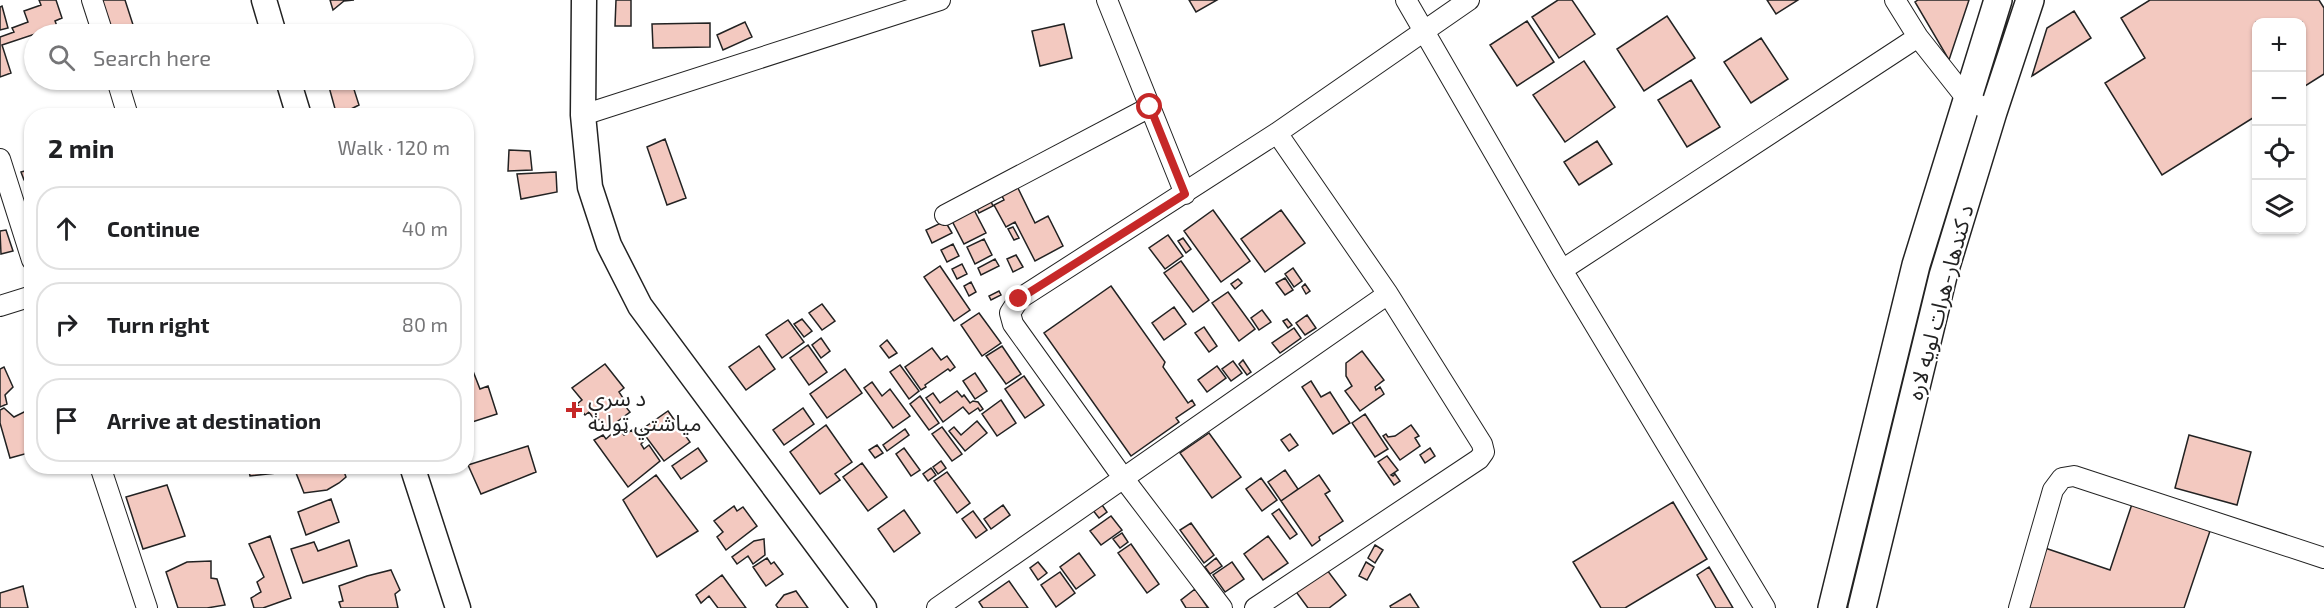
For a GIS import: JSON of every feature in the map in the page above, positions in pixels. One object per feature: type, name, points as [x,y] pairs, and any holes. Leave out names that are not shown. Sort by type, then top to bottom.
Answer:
[{"type":"highway","name":"د کندهار-هرات لويه لاره","points":[[1840,606],[1916,265],[1998,0]]},
{"type":"highway","name":"د کندهار-هرات لويه لاره","points":[[1862,608],[1943,276],[2030,0]]},
{"type":"main road","points":[[264,0],[271,24]]},
{"type":"main road","points":[[584,0],[582,115],[590,188],[609,245],[640,306],[864,608]]},
{"type":"main road","points":[[291,90],[297,108]]},
{"type":"main road","points":[[415,474],[458,608]]},
{"type":"street","points":[[92,0],[100,24]]},
{"type":"street","points":[[582,115],[940,0]]},
{"type":"street","points":[[1107,0],[1185,194]]},
{"type":"street","points":[[1406,0],[1562,270],[1765,608]]},
{"type":"street","points":[[1222,608],[1124,479],[1013,324],[1011,313],[1019,299],[1276,134],[1469,0]]},
{"type":"street","points":[[1895,0],[1918,37],[1967,99],[1993,112]]},
{"type":"street","points":[[1562,270],[1918,37]]},
{"type":"street","points":[[120,90],[126,108]]},
{"type":"street","points":[[945,215],[1150,107]]},
{"type":"street","points":[[1255,608],[1479,459],[1484,452],[1482,444],[1388,294],[1276,134]]},
{"type":"street","points":[[0,159],[24,235]]},
{"type":"street","points":[[937,608],[1388,294]]},
{"type":"street","points":[[0,306],[24,298]]},
{"type":"street","points":[[103,474],[147,608]]},
{"type":"street","points":[[2019,608],[2053,490],[2062,478],[2074,476],[2324,558]]},
{"type":"building","points":[[39,0],[56,0],[62,18],[55,21],[56,24],[24,24],[24,38],[2,45],[11,73],[0,77],[0,37],[14,32],[12,28],[28,22],[24,11],[41,5]]},
{"type":"building","points":[[125,0],[133,24],[107,24],[99,1]]},
{"type":"building","points":[[330,0],[354,0],[344,1],[333,10]]},
{"type":"building","points":[[616,0],[631,0],[631,26],[615,26]]},
{"type":"building","points":[[1189,0],[1217,0],[1196,12]]},
{"type":"building","points":[[1558,0],[1572,0],[1595,34],[1559,58],[1532,17]]},
{"type":"building","points":[[1767,0],[1798,0],[1776,14]]},
{"type":"building","points":[[1918,0],[1969,0],[1949,60],[1915,2]]},
{"type":"building","points":[[2150,0],[2319,0],[2324,8],[2324,74],[2306,85],[2306,18],[2252,18],[2252,119],[2162,175],[2105,83],[2145,58],[2121,18]]},
{"type":"building","points":[[2,6],[8,28],[0,30],[0,7]]},
{"type":"building","points":[[2074,11],[2091,38],[2032,76],[2047,28]]},
{"type":"building","points":[[1667,16],[1695,58],[1644,91],[1617,49]]},
{"type":"building","points":[[1527,21],[1554,62],[1517,86],[1490,45]]},
{"type":"building","points":[[745,22],[752,37],[723,50],[717,35]]},
{"type":"building","points":[[710,23],[710,47],[653,48],[652,24]]},
{"type":"building","points":[[1064,24],[1072,58],[1040,66],[1032,31]]},
{"type":"building","points":[[1761,38],[1788,79],[1751,103],[1724,62]]},
{"type":"building","points":[[1584,61],[1615,107],[1565,142],[1533,95]]},
{"type":"building","points":[[1691,80],[1720,127],[1687,147],[1658,100]]},
{"type":"building","points":[[330,90],[354,90],[359,105],[353,108],[335,108]]},
{"type":"building","points":[[665,139],[686,198],[667,205],[647,147]]},
{"type":"building","points":[[1597,141],[1612,164],[1579,185],[1564,162]]},
{"type":"building","points":[[509,150],[530,151],[532,170],[508,171]]},
{"type":"building","points":[[556,172],[557,192],[521,199],[517,174]]},
{"type":"building","points":[[1016,184],[1035,223],[1048,216],[1063,246],[1035,261],[1015,222],[1006,227],[994,205],[1004,200],[1000,192]]},
{"type":"building","points":[[989,197],[993,206],[979,213],[975,204]]},
{"type":"building","points":[[972,206],[986,233],[964,244],[950,217]]},
{"type":"building","points":[[1213,210],[1250,261],[1221,282],[1184,231]]},
{"type":"building","points":[[1281,210],[1305,243],[1265,272],[1241,239]]},
{"type":"building","points":[[945,221],[952,233],[932,243],[926,230]]},
{"type":"building","points":[[1013,227],[1019,238],[1014,240],[1008,229]]},
{"type":"building","points":[[6,230],[13,251],[1,254],[0,231]]},
{"type":"building","points":[[1168,235],[1183,256],[1165,269],[1149,248]]},
{"type":"building","points":[[1183,238],[1191,249],[1186,253],[1178,241]]},
{"type":"building","points":[[984,239],[992,255],[975,264],[967,247]]},
{"type":"building","points":[[953,244],[959,256],[947,262],[941,250]]},
{"type":"building","points":[[1016,255],[1023,267],[1013,272],[1007,259]]},
{"type":"building","points":[[995,259],[999,266],[981,275],[978,268]]},
{"type":"building","points":[[1181,261],[1209,300],[1193,312],[1164,273]]},
{"type":"building","points":[[962,264],[967,274],[957,279],[952,269]]},
{"type":"building","points":[[940,266],[970,310],[954,321],[924,277]]},
{"type":"building","points":[[1293,268],[1302,281],[1294,287],[1285,274]]},
{"type":"building","points":[[1285,278],[1293,290],[1285,295],[1276,283]]},
{"type":"building","points":[[1238,279],[1242,283],[1235,289],[1231,284]]},
{"type":"building","points":[[971,282],[976,292],[969,296],[964,286]]},
{"type":"building","points":[[1305,284],[1310,291],[1306,294],[1302,287]]},
{"type":"building","points":[[1111,286],[1165,362],[1163,367],[1188,403],[1192,400],[1195,405],[1176,418],[1179,422],[1131,456],[1044,333]]},
{"type":"building","points":[[999,291],[1001,295],[991,300],[989,296]]},
{"type":"building","points":[[1228,292],[1255,329],[1239,341],[1212,303]]},
{"type":"building","points":[[822,304],[835,321],[822,330],[809,313]]},
{"type":"building","points":[[1174,307],[1186,324],[1164,340],[1152,323]]},
{"type":"building","points":[[1262,310],[1271,322],[1259,330],[1251,318]]},
{"type":"building","points":[[979,313],[1001,343],[982,356],[961,325]]},
{"type":"building","points":[[1307,315],[1316,328],[1305,335],[1296,323]]},
{"type":"building","points":[[802,319],[812,331],[804,337],[794,324]]},
{"type":"building","points":[[1287,319],[1292,325],[1288,328],[1283,321]]},
{"type":"building","points":[[788,320],[804,342],[782,358],[766,335]]},
{"type":"building","points":[[1204,327],[1217,346],[1209,352],[1195,333]]},
{"type":"building","points":[[1294,328],[1301,338],[1280,353],[1272,343]]},
{"type":"building","points":[[821,338],[830,351],[821,358],[812,345]]},
{"type":"building","points":[[887,340],[897,353],[889,358],[880,346]]},
{"type":"building","points":[[808,345],[827,372],[809,385],[790,358]]},
{"type":"building","points":[[759,346],[775,369],[746,390],[729,367]]},
{"type":"building","points":[[1002,346],[1021,374],[1006,384],[986,356]]},
{"type":"building","points":[[932,348],[941,360],[947,356],[955,367],[950,371],[948,369],[921,390],[905,367]]},
{"type":"building","points":[[1362,351],[1384,380],[1375,387],[1376,390],[1380,387],[1384,394],[1360,411],[1345,391],[1352,386],[1346,376],[1346,363]]},
{"type":"building","points":[[1243,360],[1251,372],[1247,375],[1239,364]]},
{"type":"building","points":[[1233,361],[1242,373],[1231,381],[1222,369]]},
{"type":"building","points":[[605,364],[624,388],[619,392],[623,398],[620,400],[630,412],[606,430],[597,417],[594,419],[589,412],[585,415],[577,404],[582,400],[572,388]]},
{"type":"building","points":[[900,365],[919,391],[909,399],[890,372]]},
{"type":"building","points":[[1217,366],[1226,378],[1207,392],[1198,380]]},
{"type":"building","points":[[4,367],[13,387],[5,395],[7,404],[0,407],[0,369]]},
{"type":"building","points":[[845,369],[862,393],[827,418],[810,394]]},
{"type":"building","points":[[975,373],[987,391],[975,399],[963,381]]},
{"type":"building","points":[[474,374],[480,389],[488,386],[497,414],[474,421]]},
{"type":"building","points":[[1024,376],[1044,405],[1025,418],[1005,389]]},
{"type":"building","points":[[1311,381],[1321,397],[1330,392],[1350,423],[1333,434],[1302,387]]},
{"type":"building","points":[[872,382],[882,396],[890,389],[910,416],[893,428],[864,388]]},
{"type":"building","points":[[957,391],[962,397],[964,395],[970,403],[978,402],[983,409],[980,411],[978,408],[969,414],[963,407],[943,422],[926,398],[933,393],[940,403]]},
{"type":"building","points":[[920,396],[939,423],[929,430],[910,404]]},
{"type":"building","points":[[1001,400],[1016,423],[997,436],[982,414]]},
{"type":"building","points":[[4,408],[14,417],[24,412],[24,454],[10,458],[0,423],[0,410]]},
{"type":"building","points":[[803,408],[814,424],[784,445],[773,430]]},
{"type":"building","points":[[668,411],[690,442],[664,461],[641,430]]},
{"type":"building","points":[[1365,414],[1388,449],[1375,457],[1352,423]]},
{"type":"building","points":[[977,421],[987,433],[965,451],[949,431],[954,427],[961,435]]},
{"type":"building","points":[[826,425],[852,462],[835,474],[840,480],[820,494],[790,452]]},
{"type":"building","points":[[1411,425],[1419,436],[1415,438],[1420,446],[1400,460],[1383,436],[1386,434],[1388,437],[1395,436]]},
{"type":"building","points":[[942,427],[962,454],[952,461],[932,434]]},
{"type":"building","points":[[618,428],[624,435],[632,430],[635,435],[640,433],[645,440],[641,444],[644,449],[649,445],[660,461],[628,487],[594,440],[603,435],[606,439]]},
{"type":"building","points":[[905,429],[909,435],[887,451],[883,445]]},
{"type":"building","points":[[1209,433],[1241,477],[1212,498],[1180,453]]},
{"type":"building","points":[[1290,434],[1298,445],[1289,451],[1281,440]]},
{"type":"building","points":[[2189,435],[2251,452],[2237,505],[2175,488]]},
{"type":"building","points":[[877,445],[883,453],[875,458],[869,450]]},
{"type":"building","points":[[528,446],[536,472],[481,494],[472,474],[474,474],[474,463]]},
{"type":"building","points":[[698,448],[707,461],[681,479],[672,466]]},
{"type":"building","points":[[904,448],[920,470],[911,476],[896,454]]},
{"type":"building","points":[[1430,448],[1435,456],[1425,463],[1420,455]]},
{"type":"building","points":[[1387,456],[1398,470],[1391,475],[1395,474],[1400,481],[1394,485],[1378,462]]},
{"type":"building","points":[[941,461],[946,468],[938,474],[933,467]]},
{"type":"building","points":[[862,463],[887,497],[868,511],[843,477]]},
{"type":"building","points":[[931,468],[936,475],[928,481],[923,474]]},
{"type":"building","points":[[1285,470],[1298,489],[1281,501],[1268,482]]},
{"type":"building","points":[[947,472],[970,503],[957,513],[934,481]]},
{"type":"building","points":[[296,474],[345,474],[346,477],[327,490],[304,493]]},
{"type":"building","points":[[656,475],[698,531],[657,557],[623,500]]},
{"type":"building","points":[[1319,475],[1330,491],[1325,494],[1343,521],[1319,537],[1320,540],[1312,546],[1281,501]]},
{"type":"building","points":[[1261,478],[1277,500],[1262,511],[1246,489]]},
{"type":"building","points":[[167,485],[185,536],[143,549],[126,497]]},
{"type":"building","points":[[331,499],[339,522],[306,535],[298,512]]},
{"type":"building","points":[[1100,502],[1107,512],[1099,518],[1092,509]]},
{"type":"building","points":[[1673,502],[1707,559],[1625,608],[1601,608],[1573,562]]},
{"type":"building","points":[[2132,504],[2210,531],[2184,608],[2025,608],[2045,548],[2110,570]]},
{"type":"building","points":[[1003,505],[1010,515],[991,529],[984,519]]},
{"type":"building","points":[[734,506],[737,511],[743,507],[757,526],[726,550],[717,537],[723,532],[714,521]]},
{"type":"building","points":[[1279,509],[1297,534],[1290,539],[1272,514]]},
{"type":"building","points":[[904,510],[920,533],[894,552],[878,529]]},
{"type":"building","points":[[973,511],[987,530],[976,538],[962,519]]},
{"type":"building","points":[[1111,516],[1122,530],[1101,545],[1090,531]]},
{"type":"building","points":[[1191,523],[1214,555],[1204,563],[1180,530]]},
{"type":"building","points":[[1122,533],[1128,542],[1120,548],[1113,539]]},
{"type":"building","points":[[270,536],[291,598],[263,608],[254,608],[251,598],[261,592],[257,582],[264,577],[249,544]]},
{"type":"building","points":[[1268,536],[1288,563],[1263,580],[1244,554]]},
{"type":"building","points":[[764,539],[765,555],[753,564],[748,556],[737,564],[732,557],[754,541]]},
{"type":"building","points":[[349,540],[357,566],[303,583],[291,549],[314,542],[318,551]]},
{"type":"building","points":[[1131,544],[1159,584],[1147,593],[1118,553]]},
{"type":"building","points":[[1375,545],[1383,550],[1375,563],[1368,558]]},
{"type":"building","points":[[1079,553],[1095,575],[1076,589],[1060,567]]},
{"type":"building","points":[[767,558],[771,564],[774,562],[783,574],[766,586],[753,567]]},
{"type":"building","points":[[1216,558],[1222,566],[1210,574],[1205,567]]},
{"type":"building","points":[[211,561],[211,578],[217,579],[225,605],[207,608],[178,608],[166,572],[187,562]]},
{"type":"building","points":[[1038,562],[1047,573],[1038,580],[1030,568]]},
{"type":"building","points":[[1232,562],[1244,579],[1225,592],[1213,575]]},
{"type":"building","points":[[1366,562],[1374,567],[1367,580],[1359,576]]},
{"type":"building","points":[[1324,566],[1346,595],[1329,608],[1308,608],[1294,589]]},
{"type":"building","points":[[1709,567],[1733,608],[1716,608],[1697,575]]},
{"type":"building","points":[[391,570],[400,590],[395,594],[398,608],[341,608],[339,602],[343,601],[339,586]]},
{"type":"building","points":[[1060,572],[1075,593],[1056,607],[1041,585]]},
{"type":"building","points":[[722,575],[746,608],[718,608],[709,596],[701,603],[696,595]]},
{"type":"building","points":[[1009,581],[1028,608],[983,608],[979,602]]},
{"type":"building","points":[[23,586],[28,608],[0,608],[0,593]]},
{"type":"building","points":[[1195,589],[1208,608],[1186,608],[1181,600]]},
{"type":"building","points":[[796,591],[808,608],[778,608],[776,605],[784,595]]},
{"type":"building","points":[[1410,594],[1419,608],[1391,608],[1390,606]]},
{"type":"place","name":"د سرې مياشتي ټولنه","points":[[574,410]]},
{"type":"route","points":[[1019,299],[1185,194],[1150,107]]}]
